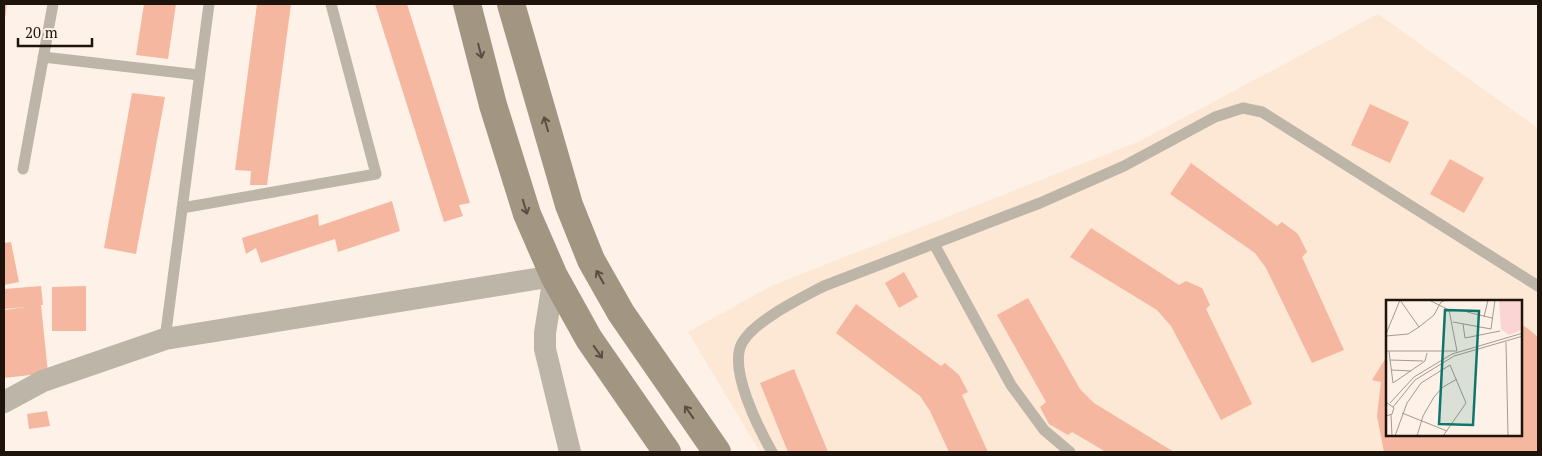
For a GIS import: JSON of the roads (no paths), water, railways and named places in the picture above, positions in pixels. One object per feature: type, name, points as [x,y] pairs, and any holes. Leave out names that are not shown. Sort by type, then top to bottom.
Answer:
[{"type":"main road","points":[[468,4],[493,105],[527,214],[554,276],[589,339],[667,452]]},
{"type":"main road","points":[[511,4],[569,205],[591,260],[620,313],[717,452]]},
{"type":"street","points":[[4,402],[43,381],[164,339],[554,276],[545,333],[546,349],[570,452]]},
{"type":"street","points":[[4,385],[43,381]]},
{"type":"lane","points":[[23,169],[53,4]]},
{"type":"lane","points":[[164,339],[209,4]]},
{"type":"lane","points":[[182,208],[376,174],[331,4]]},
{"type":"lane","points":[[43,57],[199,75]]},
{"type":"lane","points":[[772,452],[755,422],[744,388],[739,362],[741,344],[754,328],[816,290],[1040,202],[1107,173],[1215,117],[1243,108],[1262,112],[1538,286]]},
{"type":"lane","points":[[934,244],[1011,386],[1044,430],[1070,452]]}]
